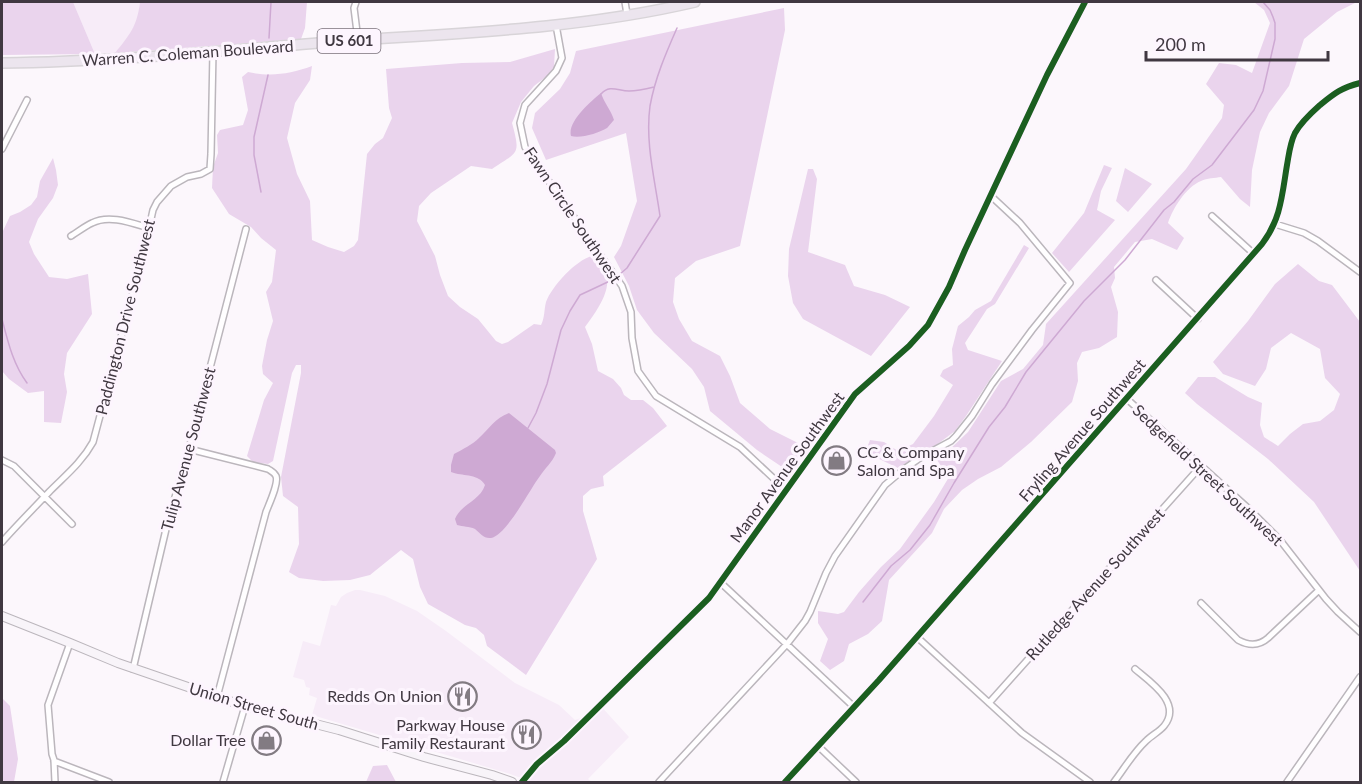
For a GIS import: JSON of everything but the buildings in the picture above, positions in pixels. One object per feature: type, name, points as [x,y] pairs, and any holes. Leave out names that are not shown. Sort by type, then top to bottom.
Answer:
[{"type":"highway","name":"Warren C. Coleman Boulevard","points":[[2,63],[78,61],[506,30],[556,25],[695,2]]},
{"type":"main road","name":"Union Street South","points":[[2,616],[133,669],[217,697],[339,730],[512,783]]},
{"type":"street","points":[[356,2],[354,8],[358,40]]},
{"type":"street","points":[[625,2],[627,14]]},
{"type":"street","name":"Manor Avenue Southwest","points":[[522,783],[537,764],[564,741],[709,598],[855,394],[909,346],[928,325],[949,287],[1047,75],[1085,2]]},
{"type":"street","name":"Fawn Circle Southwest","points":[[556,25],[562,58],[556,71],[525,105],[520,123],[525,147],[622,286],[631,312],[632,338],[638,371],[656,396],[740,447],[786,490]]},
{"type":"street","name":"Paddington Drive Southwest","points":[[2,542],[76,466],[93,442],[153,210],[171,186],[210,169],[213,51]]},
{"type":"street","name":"Fryling Avenue Southwest","points":[[785,783],[917,637],[1254,254],[1275,224],[1280,208],[1289,151],[1304,120],[1334,94],[1345,87],[1360,83]]},
{"type":"street","points":[[2,149],[27,100]]},
{"type":"street","points":[[658,783],[787,644],[805,621],[835,556],[874,499],[904,469],[944,446],[956,436],[1032,330],[1070,283],[1033,237],[991,196]]},
{"type":"street","points":[[1212,216],[1254,254]]},
{"type":"street","points":[[71,236],[92,222],[102,219],[130,222],[149,228]]},
{"type":"street","points":[[1275,224],[1304,233],[1360,272]]},
{"type":"street","name":"Tulip Avenue Southwest","points":[[133,669],[167,525],[246,229]]},
{"type":"street","points":[[1156,280],[1198,319]]},
{"type":"street","name":"Sedgefield Street Southwest","points":[[1127,399],[1248,508],[1280,540],[1338,612],[1360,632]]},
{"type":"street","points":[[189,449],[268,469],[276,476],[217,697]]},
{"type":"street","points":[[2,460],[14,466],[72,524]]},
{"type":"street","name":"Rutledge Avenue Southwest","points":[[989,703],[1201,466]]},
{"type":"street","points":[[721,583],[854,707]]},
{"type":"street","points":[[1201,603],[1238,640],[1253,645],[1262,643],[1268,638],[1319,590]]},
{"type":"street","points":[[917,637],[1032,741],[1090,783]]},
{"type":"street","points":[[55,783],[48,705],[70,643]]},
{"type":"street","points":[[1114,783],[1140,747],[1162,728],[1168,718],[1168,704],[1163,694],[1135,669]]},
{"type":"street","points":[[1287,783],[1360,677]]},
{"type":"street","points":[[223,783],[245,706]]},
{"type":"street","points":[[818,746],[856,783]]},
{"type":"street","points":[[54,760],[109,783]]},
{"type":"shaded area","points":[[2,2],[73,2],[95,54],[2,55]]},
{"type":"shaded area","points":[[73,2],[140,2],[138,18],[131,33],[115,53],[95,54]]},
{"type":"shaded area","points":[[140,2],[307,2],[305,28],[301,39],[115,53],[132,30]]},
{"type":"shaded area","points":[[1254,2],[1357,2],[1337,12],[1304,39],[1289,86],[1269,113],[1260,132],[1252,170],[1250,207],[1221,177],[1206,179],[1195,184],[1185,193],[1170,217],[1168,223],[1184,238],[1177,250],[1152,239],[1135,242],[1114,267],[1115,278],[1111,287],[1118,312],[1117,337],[1099,348],[1082,352],[1077,363],[1078,381],[1072,402],[1031,442],[1001,467],[962,490],[944,509],[932,533],[889,580],[882,621],[868,634],[849,644],[844,661],[830,670],[820,661],[828,639],[818,623],[818,611],[838,614],[844,612],[881,567],[900,549],[949,477],[934,456],[948,451],[968,432],[1001,381],[1023,369],[1043,345],[1046,324],[1186,169],[1222,118],[1224,105],[1206,84],[1219,63],[1236,65],[1252,73],[1270,23],[1264,10]]},
{"type":"shaded area","points":[[784,8],[785,30],[740,246],[696,261],[675,278],[673,302],[679,319],[692,341],[720,356],[740,403],[770,429],[806,447],[788,471],[757,450],[710,411],[704,387],[692,369],[654,333],[637,310],[629,286],[614,257],[621,246],[637,201],[626,133],[546,160],[532,128],[535,113],[560,89],[570,73],[576,51]]},
{"type":"shaded area","points":[[555,49],[554,67],[521,102],[512,123],[516,142],[515,152],[492,169],[471,166],[431,193],[419,206],[417,221],[435,256],[448,296],[478,319],[496,341],[502,344],[534,324],[541,325],[546,302],[553,289],[572,268],[592,256],[605,273],[607,281],[607,288],[601,302],[585,327],[592,344],[598,371],[613,379],[624,395],[631,400],[643,400],[653,408],[667,426],[603,476],[604,486],[591,489],[583,496],[583,511],[597,559],[526,675],[487,646],[484,635],[476,628],[465,625],[428,604],[420,587],[413,559],[401,550],[370,575],[350,580],[323,581],[299,578],[289,572],[299,544],[298,507],[283,496],[281,477],[301,365],[296,365],[292,373],[273,461],[268,464],[253,462],[247,456],[264,400],[273,383],[263,374],[262,366],[273,321],[266,292],[272,282],[276,250],[251,227],[229,214],[212,188],[213,167],[218,153],[217,135],[220,130],[243,125],[248,110],[242,77],[248,72],[280,74],[312,66],[310,80],[295,103],[287,138],[297,174],[310,201],[312,240],[344,252],[354,246],[358,240],[367,154],[383,138],[392,118],[386,69],[510,62]]},
{"type":"shaded area","points":[[601,93],[614,120],[607,128],[599,132],[584,136],[571,136],[576,118]]},
{"type":"shaded area","points":[[53,158],[58,185],[53,198],[38,219],[29,242],[49,277],[67,279],[88,274],[92,314],[67,353],[64,374],[67,392],[61,423],[44,422],[44,391],[28,393],[2,371],[2,233],[10,216],[31,205],[37,197],[40,181]]},
{"type":"shaded area","points":[[1104,165],[1112,168],[1101,191],[1097,210],[1115,220],[1069,272],[1052,253],[1084,213]]},
{"type":"shaded area","points":[[1125,168],[1152,184],[1128,212],[1116,201]]},
{"type":"shaded area","points":[[808,169],[813,169],[817,179],[808,252],[845,265],[854,286],[885,295],[910,307],[871,356],[803,319],[793,303],[788,276],[789,249]]},
{"type":"shaded area","points":[[1024,245],[1029,248],[995,304],[987,309],[965,343],[968,350],[1002,361],[955,431],[898,468],[875,457],[866,460],[863,458],[870,440],[884,442],[898,451],[913,444],[953,385],[940,376],[943,370],[953,365],[952,349],[958,326],[975,310],[991,301]]},
{"type":"shaded area","points":[[1298,264],[1319,281],[1332,285],[1360,322],[1360,571],[1314,502],[1268,459],[1185,393],[1198,377],[1215,377],[1262,403],[1260,425],[1264,437],[1278,446],[1303,424],[1320,421],[1334,410],[1340,394],[1325,378],[1320,349],[1291,333],[1271,348],[1266,369],[1255,386],[1223,374],[1213,362],[1248,321],[1275,284]]},
{"type":"shaded area","points":[[509,413],[556,453],[504,529],[489,538],[484,537],[473,528],[457,525],[455,519],[458,514],[479,495],[485,485],[475,477],[451,472],[451,465],[454,454],[473,443],[496,421]]},
{"type":"shaded area","points":[[355,590],[385,596],[417,611],[515,683],[559,705],[575,720],[581,718],[598,703],[629,737],[588,779],[592,782],[532,782],[312,715],[317,698],[309,695],[310,688],[306,687],[304,680],[293,677],[303,641],[320,646],[331,605],[336,606],[341,597]]},
{"type":"shaded area","points":[[2,698],[10,706],[18,759],[14,782],[2,782]]},
{"type":"shaded area","points":[[387,765],[396,782],[366,782],[373,766]]},
{"type":"waterway","points":[[269,38],[271,2]]},
{"type":"waterway","points":[[863,602],[891,566],[910,550],[930,525],[989,427],[1005,407],[1026,372],[1084,301],[1125,260],[1164,210],[1174,202],[1193,179],[1212,165],[1254,110],[1263,91],[1275,39],[1275,23],[1270,10],[1263,2]]},
{"type":"waterway","points":[[620,274],[627,268],[660,216],[650,148],[650,106],[658,76],[677,28]]},
{"type":"waterway","points":[[261,192],[254,155],[254,137],[268,75]]},
{"type":"waterway","points":[[601,94],[608,89],[632,91],[654,87]]},
{"type":"waterway","points":[[528,428],[547,384],[561,330],[570,311],[580,295],[612,280]]},
{"type":"waterway","points":[[2,319],[15,360],[27,383]]},
{"type":"cycle path","points":[[522,782],[537,764],[564,741],[709,598],[855,394],[909,346],[928,325],[949,287],[1047,75],[1085,2]]},
{"type":"cycle path","points":[[785,782],[879,680],[1262,244],[1277,216],[1291,145],[1297,129],[1330,97],[1360,83]]},
{"type":"place","name":"CC & Company Salon and Spa","points":[[836,461]]},
{"type":"place","name":"Redds On Union","points":[[463,696]]},
{"type":"place","name":"Parkway House Family Restaurant","points":[[526,734]]},
{"type":"place","name":"Dollar Tree","points":[[267,740]]}]
